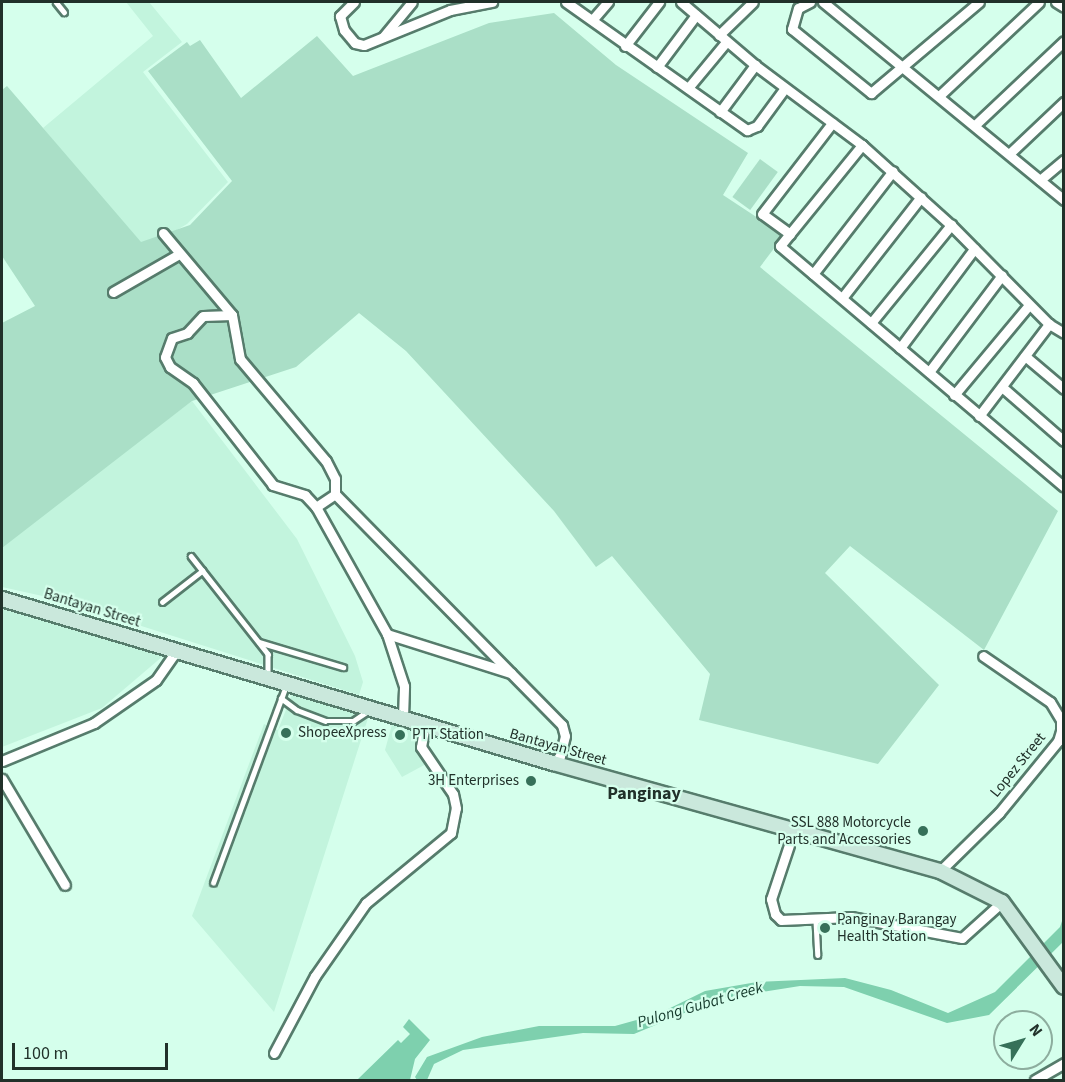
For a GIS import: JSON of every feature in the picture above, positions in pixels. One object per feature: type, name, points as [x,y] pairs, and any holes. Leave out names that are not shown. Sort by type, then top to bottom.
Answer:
[{"type":"main road","name":"Bantayan Street","points":[[2,599],[403,717],[791,837],[940,871],[1002,902],[1064,987]]},
{"type":"street","points":[[354,2],[340,16],[344,30],[355,43],[364,45],[450,10],[492,2]]},
{"type":"street","points":[[383,38],[412,2]]},
{"type":"street","points":[[450,10],[458,2]]},
{"type":"street","points":[[566,2],[593,19],[625,46],[720,112],[752,131],[784,88]]},
{"type":"street","points":[[593,19],[608,2]]},
{"type":"street","points":[[625,46],[659,2]]},
{"type":"street","points":[[681,2],[695,8],[722,39],[893,171],[1002,275],[1049,324],[1064,333]]},
{"type":"street","points":[[688,88],[722,39],[753,2]]},
{"type":"street","points":[[810,2],[798,8],[792,29],[871,93],[979,2]]},
{"type":"street","points":[[823,2],[1064,200]]},
{"type":"street","points":[[939,96],[1039,2]]},
{"type":"street","points":[[1056,2],[1064,8]]},
{"type":"street","points":[[657,67],[695,8]]},
{"type":"street","points":[[975,125],[1064,41]]},
{"type":"street","points":[[720,112],[755,65]]},
{"type":"street","points":[[1009,154],[1064,102]]},
{"type":"street","points":[[790,234],[762,214],[832,123]]},
{"type":"street","points":[[862,145],[780,246],[1064,487]]},
{"type":"street","points":[[1040,180],[1064,160]]},
{"type":"street","points":[[813,274],[893,171]]},
{"type":"street","points":[[842,298],[921,197]]},
{"type":"street","points":[[871,323],[951,225]]},
{"type":"street","points":[[162,233],[232,315],[240,358],[326,461],[335,479],[335,494],[562,725],[565,736],[560,756],[553,763]]},
{"type":"street","points":[[900,348],[974,249]]},
{"type":"street","points":[[113,292],[179,254]]},
{"type":"street","points":[[929,372],[1002,275]]},
{"type":"street","points":[[954,395],[1029,305]]},
{"type":"street","points":[[232,315],[203,316],[187,333],[172,338],[165,357],[170,367],[193,383],[273,485],[305,495],[316,507],[387,634],[404,686],[403,717]]},
{"type":"street","points":[[979,416],[1049,324]]},
{"type":"street","points":[[1025,356],[1064,389]]},
{"type":"street","points":[[1002,387],[1064,441]]},
{"type":"street","points":[[316,507],[335,494]]},
{"type":"street","points":[[387,634],[513,674]]},
{"type":"street","points":[[2,761],[94,723],[156,680],[177,650]]},
{"type":"street","name":"Lopez Street","points":[[940,871],[999,813],[1058,741],[1061,731],[1061,720],[1050,702],[983,656]]},
{"type":"street","points":[[274,1053],[315,976],[366,903],[451,833],[456,808],[453,794],[421,747],[425,724]]},
{"type":"street","points":[[2,779],[65,885]]},
{"type":"street","points":[[791,837],[771,899],[775,914],[787,921],[816,921],[851,916],[962,938],[1002,902]]},
{"type":"street","points":[[1035,1080],[1064,1063]]},
{"type":"lane","points":[[56,2],[64,12]]},
{"type":"lane","points":[[191,556],[268,654],[268,678]]},
{"type":"lane","points":[[162,602],[202,571]]},
{"type":"lane","points":[[258,642],[343,667]]},
{"type":"lane","points":[[213,884],[287,683]]},
{"type":"lane","points":[[281,698],[306,715],[334,722],[353,721],[372,708]]},
{"type":"lane","points":[[816,921],[818,955]]},
{"type":"shaded area","points":[[126,2],[149,2],[182,42],[143,72],[228,182],[187,224],[143,250],[43,128],[153,36]]},
{"type":"shaded area","points":[[554,13],[616,65],[748,153],[723,195],[784,235],[760,267],[1058,511],[984,650],[850,546],[825,573],[939,685],[878,764],[699,720],[710,674],[612,556],[596,567],[554,511],[406,351],[359,313],[296,367],[192,401],[2,548],[2,323],[35,306],[2,256],[2,90],[7,86],[141,242],[190,225],[232,181],[148,71],[187,42],[190,46],[200,40],[241,98],[317,36],[353,76],[489,23]]},
{"type":"shaded area","points":[[760,159],[778,172],[750,210],[732,197]]},
{"type":"shaded area","points":[[192,401],[297,539],[355,656],[363,682],[359,695],[56,599],[2,587],[2,544]]},
{"type":"shaded area","points":[[2,609],[163,656],[102,708],[2,747]]},
{"type":"shaded area","points":[[293,692],[369,715],[274,1012],[192,916],[264,724],[278,730]]},
{"type":"shaded area","points":[[393,721],[418,729],[416,742],[428,763],[402,777],[385,750]]},
{"type":"water","name":"Pulong Gubat Creek","points":[[1063,918],[1063,942],[989,1015],[947,1023],[844,987],[800,986],[718,999],[634,1034],[583,1033],[463,1050],[434,1064],[427,1080],[417,1080],[415,1077],[427,1057],[482,1037],[539,1026],[615,1026],[658,1014],[705,991],[757,982],[845,978],[891,990],[948,1013],[995,992],[1060,927]]},
{"type":"water","points":[[409,1019],[430,1040],[415,1059],[410,1080],[357,1080],[398,1040],[401,1043],[410,1034],[403,1027]]},
{"type":"place","name":"ShopeeXpress","points":[[286,733]]},
{"type":"place","name":"PTT Station","points":[[400,735]]},
{"type":"place","name":"3H Enterprises","points":[[531,781]]},
{"type":"place","name":"SSL 888 Motorcycle Parts and Accessories","points":[[923,831]]},
{"type":"place","name":"Panginay Barangay Health Station","points":[[825,928]]},
{"type":"district","name":"Panginay","points":[[644,794]]}]
